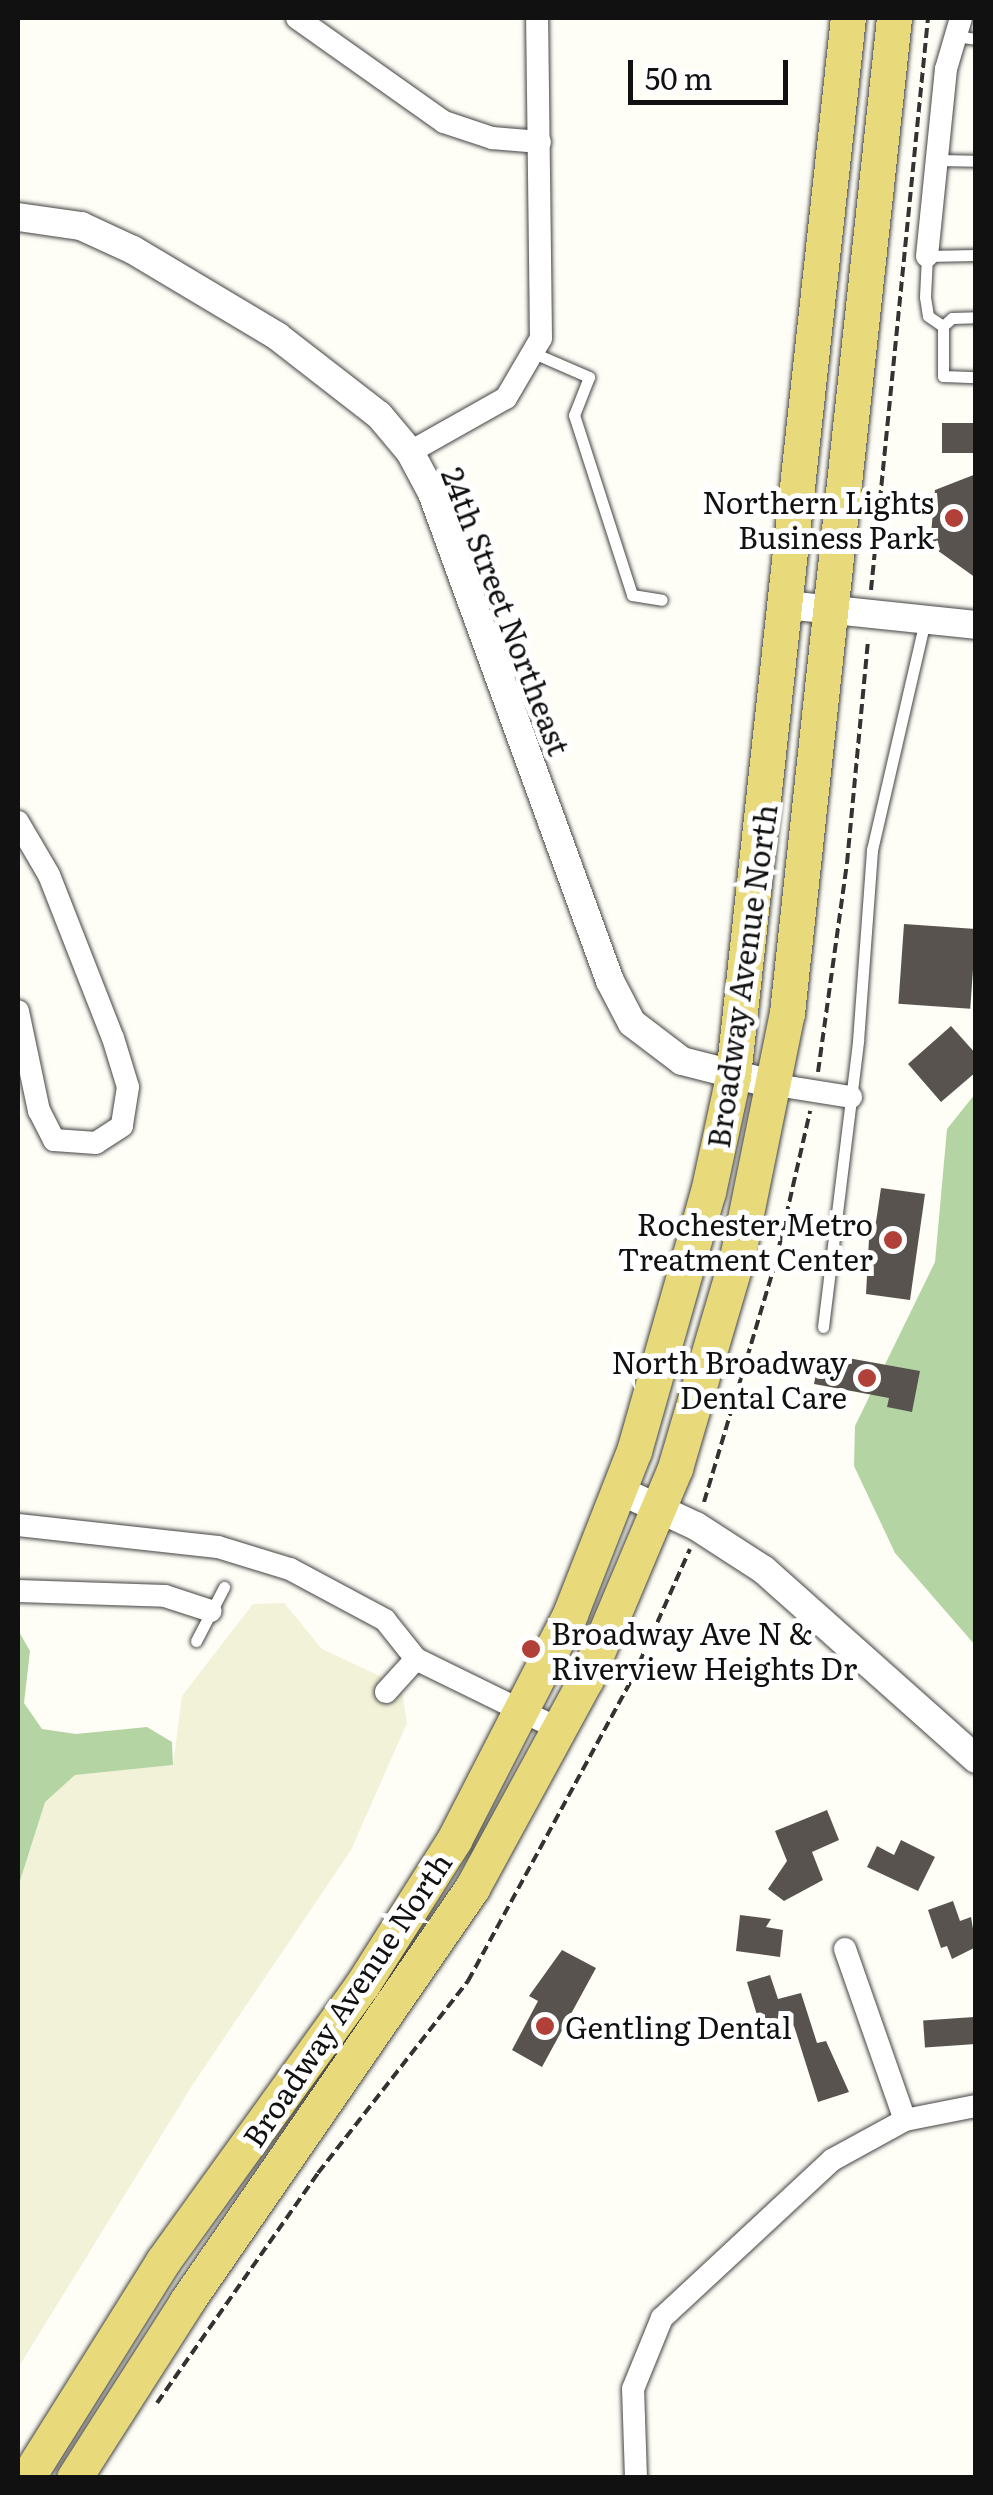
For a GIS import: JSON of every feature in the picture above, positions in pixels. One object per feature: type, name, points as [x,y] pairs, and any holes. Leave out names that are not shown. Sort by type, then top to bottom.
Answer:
[{"type":"main road","name":"Broadway Avenue North","points":[[27,2478],[163,2262],[413,1908],[570,1614],[619,1490],[673,1323],[732,1076],[848,18]]},
{"type":"main road","name":"Broadway Avenue North","points":[[74,2478],[187,2300],[416,1976],[560,1730],[660,1507],[737,1258],[776,1085],[894,18]]},
{"type":"street","points":[[296,18],[444,122],[492,138],[540,142]]},
{"type":"street","points":[[410,452],[498,405],[536,354],[545,308],[537,18]]},
{"type":"street","points":[[928,256],[937,160],[964,31]]},
{"type":"street","name":"24th Street Northeast","points":[[18,217],[82,226],[149,260],[327,370],[410,452],[432,493],[618,999],[632,1023],[671,1056],[732,1076],[776,1085]]},
{"type":"street","points":[[786,605],[976,625]]},
{"type":"street","points":[[18,822],[50,875],[113,1038],[128,1087],[122,1126],[96,1143],[54,1140],[39,1111],[18,1012]]},
{"type":"street","points":[[776,1085],[851,1097]]},
{"type":"street","points":[[619,1490],[660,1507],[764,1570],[976,1758]]},
{"type":"street","points":[[18,1525],[218,1548],[290,1568],[385,1620],[416,1658],[560,1730]]},
{"type":"street","points":[[18,1591],[165,1596],[212,1611]]},
{"type":"street","points":[[386,1692],[416,1658]]},
{"type":"street","points":[[845,1949],[905,2120]]},
{"type":"street","points":[[636,2478],[633,2388],[642,2354],[662,2318],[832,2160],[905,2120],[976,2106]]},
{"type":"lane","points":[[937,160],[976,161]]},
{"type":"lane","points":[[942,326],[928,316],[928,256],[976,255]]},
{"type":"lane","points":[[942,326],[952,318],[976,317]]},
{"type":"lane","points":[[942,326],[943,376],[976,377]]},
{"type":"lane","points":[[536,354],[588,377],[574,414],[632,595],[662,600]]},
{"type":"lane","points":[[824,1327],[851,1097],[872,850],[925,620]]},
{"type":"lane","points":[[196,1641],[224,1587]]},
{"type":"path","points":[[872,586],[928,18]]},
{"type":"path","points":[[704,1498],[776,1260],[814,1092],[847,863],[867,644]]},
{"type":"path","points":[[152,2410],[318,2173],[468,1981],[526,1880],[686,1564]]},
{"type":"green space","points":[[975,1094],[975,1645],[895,1553],[854,1466],[855,1426],[935,1262],[947,1129]]},
{"type":"green space","points":[[284,1603],[322,1649],[401,1686],[407,1723],[351,1850],[193,2084],[18,2368],[18,1887],[45,1801],[75,1775],[173,1765],[182,1696],[253,1604]]},
{"type":"green space","points":[[18,1630],[30,1651],[24,1703],[42,1729],[76,1734],[147,1727],[172,1742],[173,1765],[75,1775],[45,1802],[18,1887]]},
{"type":"building","points":[[942,423],[974,423],[974,453],[942,453]]},
{"type":"building","name":"Northern Lights Business Park","points":[[976,474],[976,578],[930,545],[935,490]]},
{"type":"building","points":[[904,924],[976,929],[970,1009],[898,1004]]},
{"type":"building","points":[[951,1026],[976,1054],[976,1072],[941,1102],[908,1064]]},
{"type":"building","name":"Rochester Metro Treatment Center","points":[[881,1188],[925,1194],[910,1300],[866,1294],[870,1221],[876,1222]]},
{"type":"building","name":"North Broadway Dental Care","points":[[820,1353],[920,1371],[912,1412],[887,1407],[889,1398],[814,1384]]},
{"type":"building","points":[[827,1810],[839,1840],[812,1852],[823,1880],[784,1901],[768,1889],[787,1861],[775,1831]]},
{"type":"building","points":[[901,1840],[935,1857],[918,1891],[867,1867],[877,1846],[894,1855]]},
{"type":"building","points":[[953,1901],[960,1921],[971,1917],[976,1947],[952,1959],[947,1946],[941,1948],[928,1910]]},
{"type":"building","points":[[740,1915],[771,1919],[766,1927],[783,1930],[780,1957],[736,1951]]},
{"type":"building","name":"Gentling Dental","points":[[562,1950],[596,1968],[542,2067],[512,2050],[538,2001],[529,1996]]},
{"type":"building","points":[[770,1975],[778,1999],[801,1993],[817,2043],[826,2041],[849,2092],[818,2102],[794,2026],[763,2035],[747,1982]]},
{"type":"building","points":[[974,2017],[976,2044],[925,2047],[923,2021]]},
{"type":"place","name":"Northern Lights Business Park","points":[[954,518]]},
{"type":"place","name":"Rochester Metro Treatment Center","points":[[893,1240]]},
{"type":"place","name":"North Broadway Dental Care","points":[[867,1378]]},
{"type":"place","name":"Broadway Ave N & Riverview Heights Dr","points":[[531,1649]]},
{"type":"place","name":"Gentling Dental","points":[[545,2026]]}]
